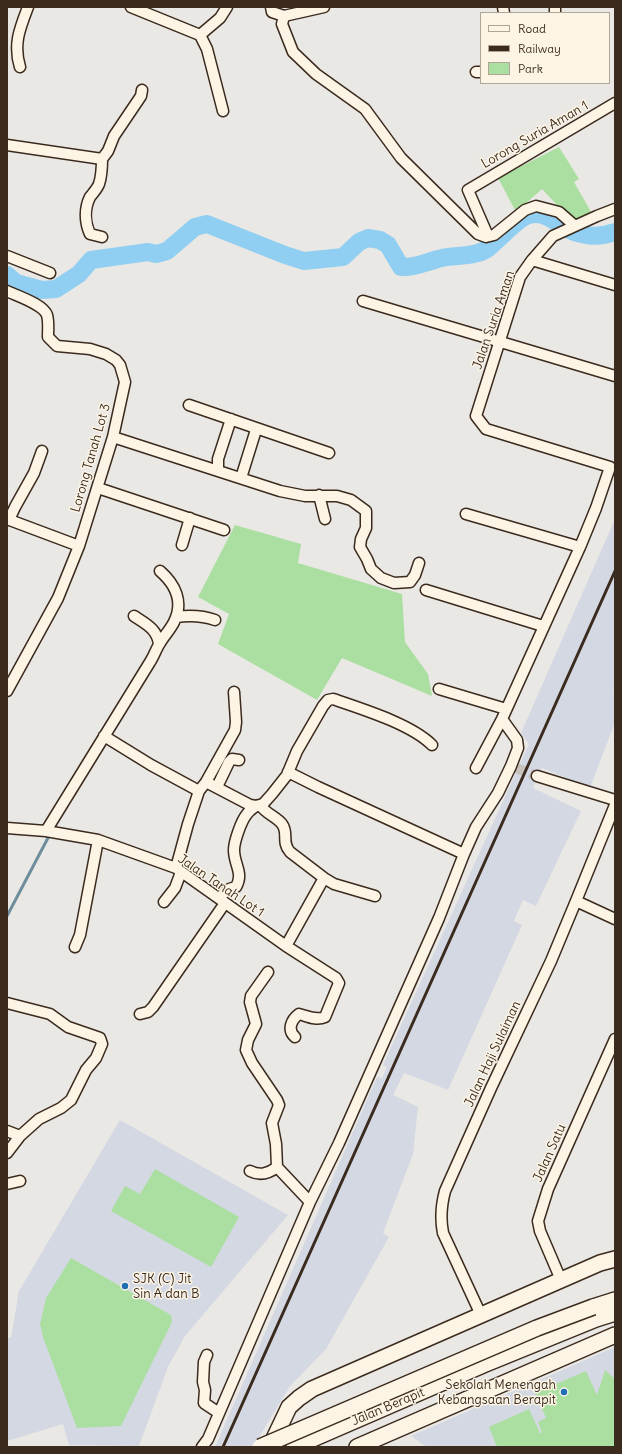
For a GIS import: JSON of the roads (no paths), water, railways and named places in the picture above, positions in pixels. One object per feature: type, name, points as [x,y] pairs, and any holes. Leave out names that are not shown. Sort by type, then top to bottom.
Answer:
[{"type":"main road","points":[[270,1447],[289,1407],[298,1398],[312,1389],[600,1262],[613,1261]]},
{"type":"main road","points":[[260,1447],[537,1328],[594,1313],[615,1300]]},
{"type":"main road","name":"Jalan Berapit","points":[[294,1447],[483,1365],[594,1313],[615,1314]]},
{"type":"main road","points":[[358,1447],[615,1335]]},
{"type":"street","points":[[20,67],[18,59],[18,34],[28,7]]},
{"type":"street","points":[[131,7],[146,10],[200,35],[207,49],[223,111]]},
{"type":"street","points":[[200,35],[220,18],[227,7]]},
{"type":"street","points":[[261,7],[272,9],[284,16],[324,7]]},
{"type":"street","points":[[284,16],[282,24],[293,52],[316,74],[365,109],[401,158],[478,234],[486,237],[494,235],[525,210],[536,206],[559,212],[575,226]]},
{"type":"street","points":[[102,237],[90,234],[87,227],[86,207],[98,186],[102,173],[102,159],[108,151],[114,136],[141,96],[142,90]]},
{"type":"street","name":"Lorong Suria Aman 1","points":[[488,236],[468,190],[615,103]]},
{"type":"street","points":[[7,145],[102,159]]},
{"type":"street","name":"Jalan Suria Aman","points":[[580,547],[596,508],[610,467],[486,429],[476,416],[520,277],[532,260],[553,236],[615,209]]},
{"type":"street","points":[[7,256],[50,273]]},
{"type":"street","points":[[532,260],[615,285]]},
{"type":"street","name":"Lorong Tanah Lot 3","points":[[7,291],[30,301],[47,314],[48,337],[57,346],[90,349],[106,354],[120,365],[125,382],[113,436],[79,546],[58,598],[7,691]]},
{"type":"street","points":[[363,301],[615,376]]},
{"type":"street","points":[[189,405],[329,453]]},
{"type":"street","points":[[218,471],[218,459],[231,419]]},
{"type":"street","points":[[241,478],[255,433],[255,428]]},
{"type":"street","points":[[113,436],[280,491],[305,496],[337,496],[351,500],[366,511],[366,528],[361,539],[360,547],[368,559],[371,570],[381,578],[394,583],[410,582],[416,575],[419,564]]},
{"type":"street","points":[[42,451],[34,472],[8,519],[79,546]]},
{"type":"street","points":[[98,488],[224,530]]},
{"type":"street","points":[[319,495],[325,519]]},
{"type":"street","points":[[466,514],[580,547],[502,719],[476,768]]},
{"type":"street","points":[[182,544],[190,518]]},
{"type":"street","points":[[46,831],[150,662],[159,644],[174,623],[179,610],[175,588],[167,577],[160,571]]},
{"type":"street","points":[[426,590],[543,626]]},
{"type":"street","points":[[176,617],[190,615],[204,616],[215,620]]},
{"type":"street","points":[[134,616],[158,635],[159,644]]},
{"type":"street","points":[[439,689],[506,709]]},
{"type":"street","points":[[164,902],[174,888],[188,824],[199,791],[206,782],[235,730],[236,722],[234,692]]},
{"type":"street","points":[[206,782],[250,805],[263,804],[288,772],[297,752],[323,706],[328,700],[333,699],[411,729],[432,745]]},
{"type":"street","points":[[202,1447],[208,1439],[310,1202],[342,1136],[439,918],[476,827],[514,767],[518,744],[517,740],[502,719]]},
{"type":"street","points":[[104,736],[151,765],[199,791]]},
{"type":"street","points":[[217,787],[229,762],[232,760],[239,760]]},
{"type":"street","points":[[288,772],[464,854]]},
{"type":"street","points":[[537,776],[615,800]]},
{"type":"street","points":[[258,805],[283,825],[285,830],[286,847],[290,852],[334,884],[375,896]]},
{"type":"street","points":[[140,1014],[148,1012],[152,1007],[222,901],[223,892],[230,888],[236,887],[240,876],[234,850],[241,825],[247,814],[258,805]]},
{"type":"street","name":"Jalan Haji Sulaiman","points":[[481,1315],[443,1233],[440,1221],[440,1208],[445,1191],[491,1088],[551,961],[612,821],[615,805]]},
{"type":"street","name":"Jalan Tanah Lot 1","points":[[7,828],[46,831],[98,840],[179,870],[286,946],[338,980],[339,983],[337,990],[325,1017],[321,1019],[314,1019],[298,1014],[290,1029],[291,1034],[295,1037]]},
{"type":"street","points":[[75,947],[80,935],[98,840]]},
{"type":"street","points":[[286,946],[324,878]]},
{"type":"street","points":[[576,901],[615,919]]},
{"type":"street","points":[[268,972],[251,996],[250,1002],[256,1024],[248,1040],[246,1050],[252,1063],[279,1105],[272,1123],[276,1144],[276,1167],[310,1202]]},
{"type":"street","points":[[7,1003],[50,1014],[68,1026],[100,1038],[102,1044],[96,1058],[86,1070],[71,1100],[61,1108],[39,1119],[20,1136],[7,1153]]},
{"type":"street","name":"Jalan Satu","points":[[561,1280],[540,1231],[538,1221],[548,1189],[615,1039]]},
{"type":"street","points":[[7,1131],[20,1136]]},
{"type":"street","points":[[250,1171],[263,1174],[270,1172],[276,1167]]},
{"type":"street","points":[[7,1184],[20,1181]]},
{"type":"street","points":[[207,1354],[204,1362],[204,1403],[219,1413]]},
{"type":"waterway","points":[[7,275],[16,283],[42,290],[56,289],[79,274],[91,260],[148,252],[156,254],[167,251],[195,227],[207,224],[304,261],[343,257],[359,242],[368,238],[380,240],[388,245],[401,267],[422,264],[442,258],[471,255],[482,252],[519,220],[535,214],[547,217],[568,230],[584,235],[600,236],[615,232]]},
{"type":"waterway","points":[[7,916],[49,836]]},
{"type":"tunnel","points":[[516,768],[537,776]]},
{"type":"railway","points":[[223,1447],[615,571]]},
{"type":"place","name":"SJK (C) Jit Sin A dan B","points":[[125,1286]]},
{"type":"place","name":"Sekolah Menengah Kebangsaan Berapit","points":[[564,1392]]}]
